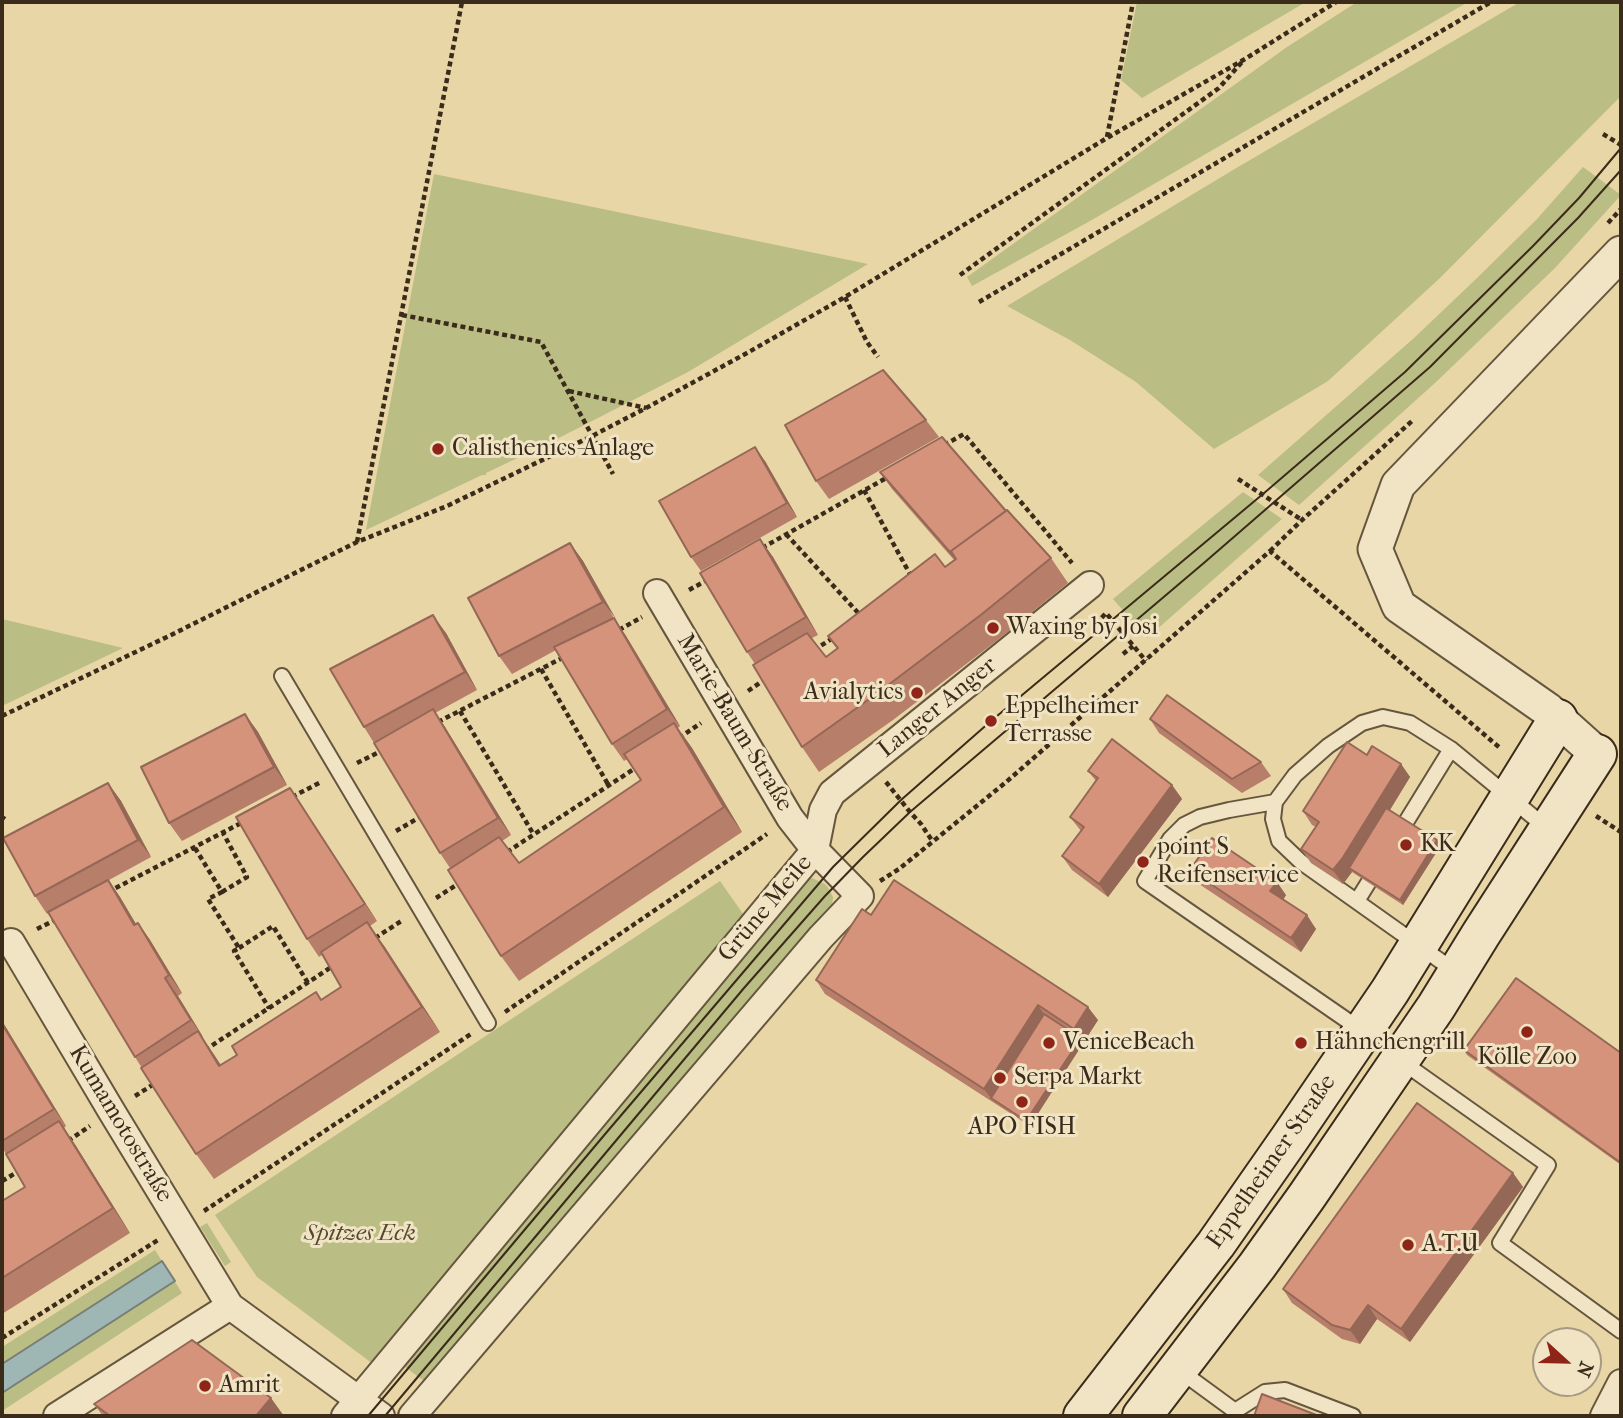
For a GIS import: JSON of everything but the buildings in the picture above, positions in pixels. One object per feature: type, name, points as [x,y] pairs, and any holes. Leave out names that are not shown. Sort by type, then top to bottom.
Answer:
[{"type":"main road","name":"Eppelheimer Straße","points":[[1083,1416],[1216,1244],[1362,1031],[1558,719]]},
{"type":"main road","name":"Eppelheimer Straße","points":[[1142,1416],[1286,1226],[1458,972],[1597,754]]},
{"type":"street","points":[[1597,754],[1548,709],[1399,606],[1375,549],[1398,485],[1621,253]]},
{"type":"street","name":"Langer Anger","points":[[815,849],[823,810],[832,793],[1090,585]]},
{"type":"street","name":"Marie-Baum-Straße","points":[[660,599],[790,818],[815,849]]},
{"type":"street","name":"Grüne Meile","points":[[352,1408],[815,849],[860,896]]},
{"type":"street","points":[[412,1416],[821,937],[860,896]]},
{"type":"street","name":"Kumamotostraße","points":[[11,942],[230,1306]]},
{"type":"street","points":[[57,1416],[230,1306],[352,1408],[381,1416]]},
{"type":"street","points":[[1604,1416],[1621,1383]]},
{"type":"lane","points":[[282,676],[488,1023]]},
{"type":"lane","points":[[1458,972],[1301,862],[1279,841],[1273,819],[1275,802],[1295,775],[1328,746],[1362,723],[1383,717],[1410,723],[1451,749],[1518,783],[1548,830]]},
{"type":"lane","points":[[1357,901],[1451,749]]},
{"type":"lane","points":[[1275,802],[1200,817],[1184,825],[1170,839],[1145,881],[1362,1031]]},
{"type":"lane","points":[[1400,1060],[1548,1165],[1500,1243],[1621,1331]]},
{"type":"lane","points":[[1178,1369],[1235,1411],[1265,1392],[1285,1390],[1353,1416]]},
{"type":"path","points":[[357,542],[462,2]]},
{"type":"path","points":[[1107,138],[1133,2]]},
{"type":"path","points":[[2,716],[357,542],[447,506],[646,408],[845,297],[1336,2]]},
{"type":"path","points":[[979,302],[1491,2]]},
{"type":"path","points":[[960,275],[1219,88],[1245,58]]},
{"type":"path","points":[[1603,134],[1621,145]]},
{"type":"path","points":[[845,297],[867,342],[878,357]]},
{"type":"path","points":[[401,315],[541,342],[613,474]]},
{"type":"path","points":[[568,391],[646,408]]},
{"type":"path","points":[[940,447],[964,434],[1090,585],[1106,613],[1146,661]]},
{"type":"path","points":[[754,553],[897,472]]},
{"type":"path","points":[[1238,479],[1302,520]]},
{"type":"path","points":[[864,490],[911,577]]},
{"type":"path","points":[[786,534],[862,616],[853,623]]},
{"type":"path","points":[[860,896],[899,869],[1005,783],[1270,551],[1518,783]]},
{"type":"path","points":[[618,630],[660,599],[711,578]]},
{"type":"path","points":[[1096,624],[1106,613]]},
{"type":"path","points":[[803,657],[835,636]]},
{"type":"path","points":[[1124,654],[1133,646]]},
{"type":"path","points":[[436,723],[574,652]]},
{"type":"path","points":[[541,669],[609,786]]},
{"type":"path","points":[[678,739],[770,677]]},
{"type":"path","points":[[460,711],[534,835]]},
{"type":"path","points":[[292,797],[387,748]]},
{"type":"path","points":[[871,761],[933,842]]},
{"type":"path","points":[[500,857],[644,762]]},
{"type":"path","points":[[1569,798],[1621,832]]},
{"type":"path","points":[[108,892],[246,821]]},
{"type":"path","points":[[223,833],[247,877],[208,899],[239,948]]},
{"type":"path","points":[[195,848],[222,892]]},
{"type":"path","points":[[373,939],[466,879]]},
{"type":"path","points":[[11,942],[58,918]]},
{"type":"path","points":[[269,1008],[233,951],[273,926],[308,982]]},
{"type":"path","points":[[203,1052],[341,961]]},
{"type":"path","points":[[57,1147],[158,1081]]},
{"type":"path","points":[[2,1181],[24,1168]]},
{"type":"path","points":[[2,1338],[181,1226]]},
{"type":"green space","points":[[1137,2],[1306,2],[1142,98],[1121,80]]},
{"type":"green space","points":[[1357,2],[1468,2],[1090,221],[972,286],[967,277],[1287,47]]},
{"type":"green space","points":[[1520,2],[1621,2],[1621,96],[1440,278],[1328,381],[1214,449],[1136,382],[1070,340],[1007,306],[1233,170]]},
{"type":"green space","points":[[1583,167],[1621,195],[1555,268],[1435,383],[1299,505],[1258,475],[1414,338],[1537,219]]},
{"type":"green space","points":[[434,174],[868,264],[688,372],[486,475],[366,530]]},
{"type":"green space","points":[[1243,492],[1282,519],[1147,638],[1113,599]]},
{"type":"green space","points":[[2,619],[123,648],[2,706]]},
{"type":"green space","points":[[812,878],[827,886],[833,897],[832,906],[428,1384],[397,1361],[802,882]]},
{"type":"green space","name":"Spitzes Eck","points":[[720,881],[748,921],[373,1364],[257,1277],[215,1215]]},
{"type":"green space","points":[[207,1223],[231,1262],[225,1266],[200,1227]]},
{"type":"green space","points":[[155,1250],[182,1293],[2,1411],[2,1347]]},
{"type":"water","points":[[162,1261],[175,1281],[2,1393],[2,1364]]},
{"type":"tram line","points":[[368,1416],[833,867],[901,800],[991,721],[1405,372],[1533,246],[1579,198],[1621,148]]},
{"type":"tram line","points":[[385,1416],[744,988],[863,857],[910,812],[1430,367],[1578,218],[1621,170]]},
{"type":"place","name":"Calisthenics-Anlage","points":[[438,449]]},
{"type":"place","name":"Waxing by Josi","points":[[993,628]]},
{"type":"place","name":"Avialytics","points":[[917,693]]},
{"type":"place","name":"Eppelheimer Terrasse","points":[[991,721]]},
{"type":"place","name":"KK","points":[[1406,845]]},
{"type":"place","name":"point S Reifenservice","points":[[1143,862]]},
{"type":"place","name":"Kölle Zoo","points":[[1527,1032]]},
{"type":"place","name":"VeniceBeach","points":[[1049,1043]]},
{"type":"place","name":"Hähnchengrill","points":[[1301,1043]]},
{"type":"place","name":"Serpa Markt","points":[[1000,1078]]},
{"type":"place","name":"APO FISH","points":[[1022,1102]]},
{"type":"place","name":"A.T.U","points":[[1408,1245]]},
{"type":"place","name":"Amrit","points":[[205,1386]]}]
